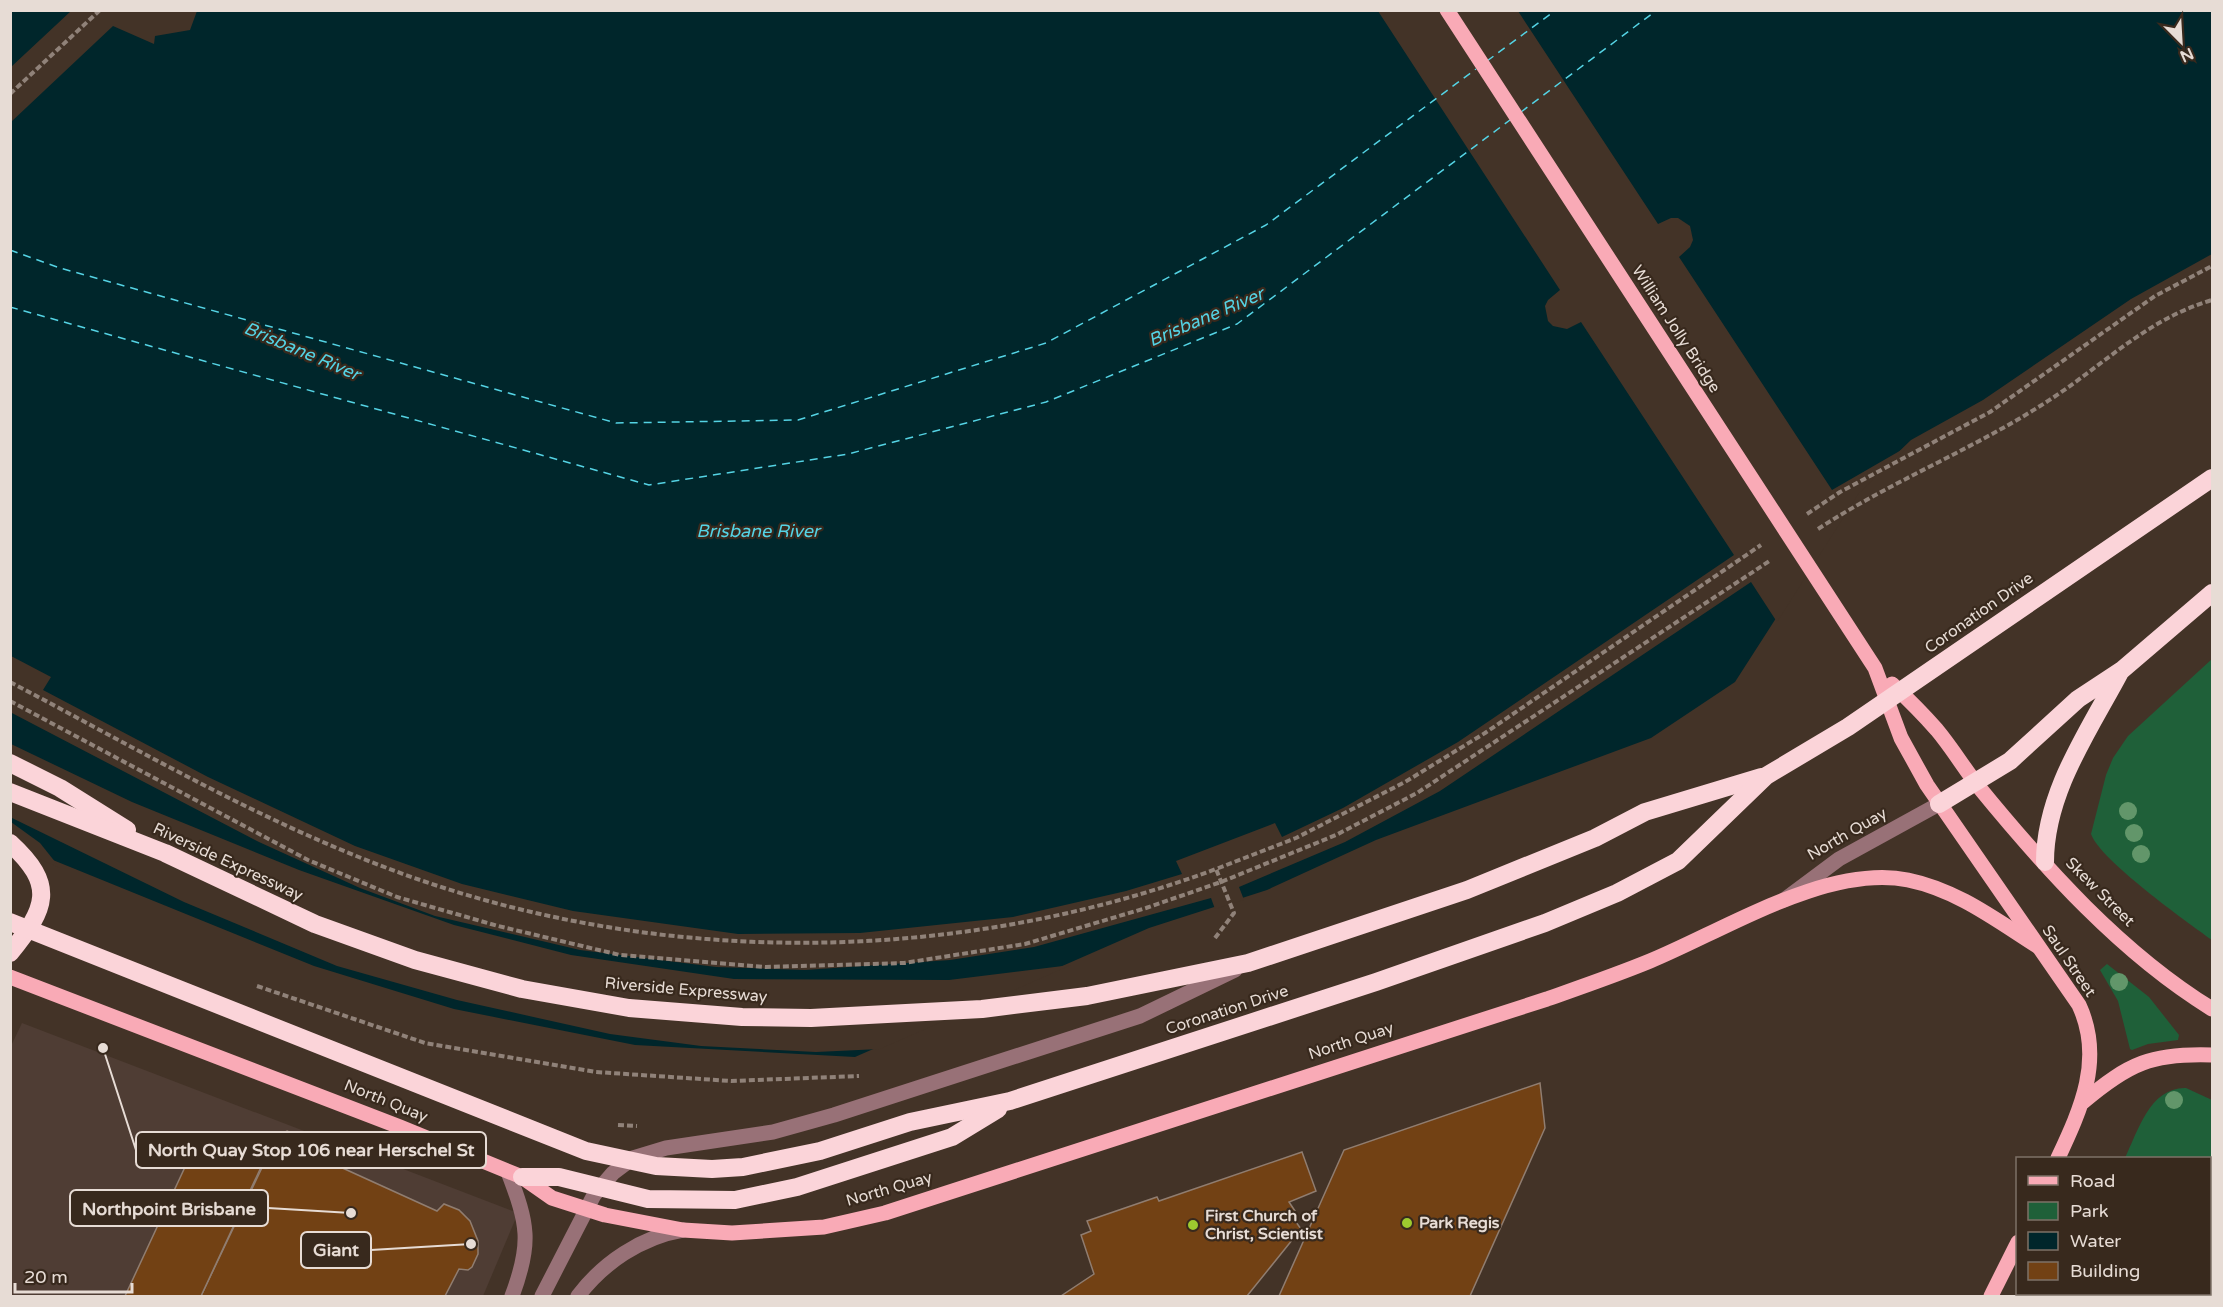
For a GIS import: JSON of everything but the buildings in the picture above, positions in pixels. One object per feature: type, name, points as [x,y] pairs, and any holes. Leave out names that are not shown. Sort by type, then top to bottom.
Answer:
[{"type":"highway","name":"Coronation Drive","points":[[656,1166],[712,1169],[772,1162],[820,1151],[910,1122],[1010,1101],[1466,952],[1617,893],[1678,861],[1766,776],[1848,727],[2212,478]]},
{"type":"highway","points":[[1939,804],[1976,783],[2023,750],[2078,699],[2122,670],[2212,593]]},
{"type":"highway","points":[[2045,862],[2048,828],[2065,774],[2122,670]]},
{"type":"highway","points":[[10,763],[60,788],[165,853]]},
{"type":"highway","name":"Coronation Drive","points":[[1248,963],[1477,886],[1595,838],[1645,812],[1766,776]]},
{"type":"highway","name":"Riverside Expressway","points":[[10,792],[165,853],[315,924],[415,960],[522,989],[629,1008],[742,1017],[891,1015],[982,1009],[1087,996],[1248,963]]},
{"type":"highway","points":[[10,843],[37,872],[41,887],[40,903],[29,930],[10,953]]},
{"type":"highway","name":"North Quay","points":[[10,922],[586,1151],[627,1162],[656,1166]]},
{"type":"highway","points":[[515,1174],[559,1177],[648,1199],[735,1200],[764,1196],[952,1137],[1010,1101]]},
{"type":"main road","name":"William Jolly Bridge","points":[[1447,10],[1875,668],[1908,752],[1939,804]]},
{"type":"main road","name":"William Jolly Bridge","points":[[1875,668],[1939,732],[1976,783]]},
{"type":"main road","name":"Skew Street","points":[[1976,783],[2045,862],[2118,937],[2174,983],[2212,1009]]},
{"type":"main road","name":"Saul Street","points":[[1939,804],[1993,878],[2037,946],[2073,993],[2085,1019],[2090,1051],[2088,1086],[2058,1157]]},
{"type":"main road","name":"North Quay","points":[[10,977],[515,1174],[552,1198],[634,1222],[683,1230],[732,1233],[775,1232],[824,1227],[885,1213],[1557,995],[1650,962],[1778,904],[1844,882],[1875,878],[1906,880],[1933,887],[1962,899],[2037,946]]},
{"type":"main road","points":[[2083,1102],[2115,1077],[2152,1059],[2171,1055],[2212,1055]]},
{"type":"main road","points":[[1991,1296],[2016,1246]]},
{"type":"street","name":"North Quay","points":[[1778,904],[1831,864],[1939,804]]},
{"type":"street","points":[[542,1296],[586,1209],[600,1187],[627,1162],[666,1148],[773,1132],[953,1077],[1140,1016],[1248,963]]},
{"type":"street","points":[[512,1296],[523,1263],[527,1238],[515,1174]]},
{"type":"street","points":[[578,1296],[607,1265],[642,1244],[668,1233],[683,1230]]},
{"type":"path","points":[[10,94],[100,10]]},
{"type":"path","points":[[1803,517],[1840,492],[1990,412],[2155,296],[2212,266]]},
{"type":"path","points":[[1812,533],[2053,398],[2143,331],[2183,309],[2212,300]]},
{"type":"path","points":[[10,682],[280,822],[378,864],[505,906],[610,928],[698,939],[785,943],[880,941],[995,926],[1068,913],[1166,887],[1296,838],[1413,777],[1485,733],[1766,542]]},
{"type":"path","points":[[10,701],[320,865],[397,897],[498,926],[620,955],[766,967],[904,963],[1025,944],[1146,908],[1221,882],[1336,835],[1416,793],[1773,559]]},
{"type":"path","points":[[1216,869],[1234,913]]},
{"type":"shaded area","points":[[22,1023],[518,1213],[483,1296],[11,1296],[10,1048]]},
{"type":"green space","points":[[2212,659],[2212,940],[2127,874],[2110,859],[2091,834],[2106,775],[2113,758],[2128,736]]},
{"type":"green space","points":[[2107,964],[2149,997],[2179,1035],[2178,1040],[2130,1049],[2118,1001],[2100,970]]},
{"type":"green space","points":[[2186,1088],[2212,1100],[2212,1296],[2063,1296],[2211,1295],[2211,1157],[2125,1157],[2147,1112],[2163,1095]]},
{"type":"water","name":"Brisbane River","points":[[11,11],[2212,11],[2212,254],[2131,299],[1983,400],[1911,440],[1857,492],[1735,682],[1651,738],[1376,840],[1267,890],[1149,928],[855,1057],[635,1045],[454,1009],[314,966],[11,843]]},
{"type":"pier","points":[[71,11],[197,11],[190,30],[155,36],[154,44],[113,26],[11,122],[11,67]]},
{"type":"pier","points":[[1378,11],[1518,11],[1658,224],[1671,218],[1678,218],[1690,226],[1693,240],[1690,247],[1679,257],[1832,490],[1910,445],[1859,493],[1777,622],[1751,582],[1440,791],[1345,842],[1239,887],[1244,900],[1215,909],[1211,898],[1034,947],[950,960],[805,970],[716,967],[580,950],[435,916],[360,888],[259,842],[10,712],[11,656],[51,677],[43,690],[208,777],[355,846],[462,884],[573,911],[738,934],[860,933],[1013,917],[1126,891],[1182,874],[1176,861],[1275,823],[1282,837],[1343,808],[1458,742],[1734,555],[1581,322],[1567,329],[1553,326],[1548,321],[1545,306],[1548,300],[1560,290]]},
{"type":"pier","points":[[11,744],[132,802],[299,870],[454,925],[571,955],[734,979],[949,980],[1071,965],[880,1049],[816,1052],[701,1046],[610,1034],[457,1000],[337,966],[184,902],[12,818],[11,820]]},
{"type":"pier","points":[[11,822],[40,843],[60,868],[10,846]]},
{"type":"ferry route","points":[[1487,61],[1556,10]]},
{"type":"ferry route","points":[[1521,112],[1657,10]]},
{"type":"ferry route","points":[[10,250],[60,268],[616,423],[798,420],[1046,343],[1266,225],[1476,69]]},
{"type":"ferry route","points":[[10,307],[649,485],[848,454],[1046,402],[1237,324],[1510,120]]},
{"type":"place","name":"North Quay Stop 106 near Herschel St","points":[[103,1048]]},
{"type":"place","name":"Northpoint Brisbane","points":[[351,1213]]},
{"type":"place","name":"Park Regis","points":[[1407,1223]]},
{"type":"place","name":"First Church of Christ, Scientist","points":[[1193,1225]]},
{"type":"place","name":"Giant","points":[[471,1244]]}]
